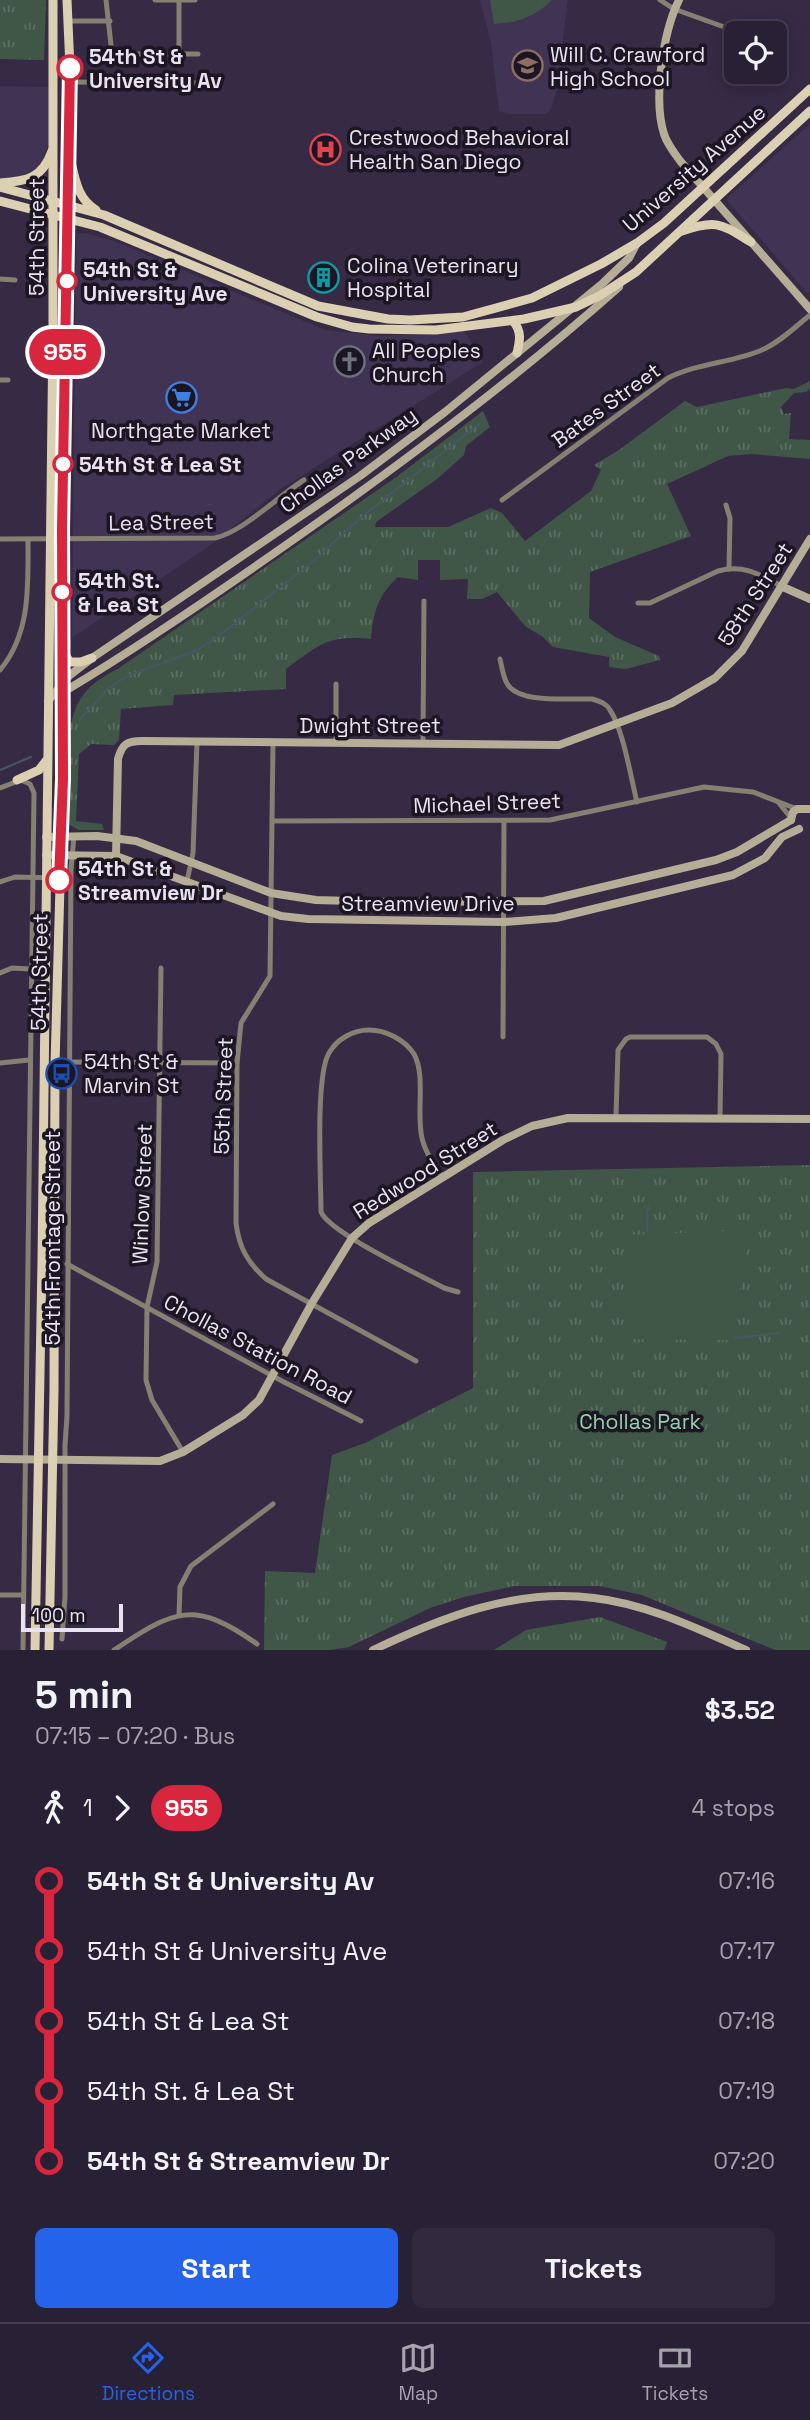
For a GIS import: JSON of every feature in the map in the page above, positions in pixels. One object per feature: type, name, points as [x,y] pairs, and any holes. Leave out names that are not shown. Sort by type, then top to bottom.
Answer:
[{"type":"main road","name":"54th Street","points":[[34,1650],[53,344],[53,0]]},
{"type":"main road","name":"54th Street","points":[[50,1650],[55,1064],[63,779],[62,538],[69,148],[67,0]]},
{"type":"main road","points":[[679,0],[674,9],[663,60],[660,111],[665,138],[713,200],[810,309]]},
{"type":"main road","name":"University Avenue","points":[[0,185],[104,215],[318,306],[366,316],[410,320],[463,317],[532,298],[637,243],[664,223],[810,89]]},
{"type":"main road","name":"University Avenue","points":[[0,201],[100,227],[317,317],[352,327],[383,331],[436,331],[513,321],[576,307],[636,272],[810,111]]},
{"type":"main road","points":[[0,185],[23,181],[44,169],[54,146]]},
{"type":"main road","points":[[69,148],[76,183],[85,203],[104,215]]},
{"type":"main road","points":[[677,233],[700,225],[722,225],[751,242]]},
{"type":"main road","name":"Chollas Parkway","points":[[48,701],[61,685],[92,658],[360,476],[445,412],[576,307],[629,258],[637,243]]},
{"type":"main road","name":"Chollas Parkway","points":[[61,685],[70,688],[92,676],[362,493],[452,426],[636,272]]},
{"type":"main road","points":[[513,321],[519,328],[517,353]]},
{"type":"main road","points":[[53,344],[58,363],[64,368]]},
{"type":"main road","name":"58th Street","points":[[617,724],[683,698],[715,678],[742,651],[810,539]]},
{"type":"main road","points":[[783,587],[810,599]]},
{"type":"main road","points":[[61,649],[70,662],[92,658]]},
{"type":"main road","name":"Dwight Street","points":[[117,838],[118,759],[121,747],[133,741],[559,745],[617,724]]},
{"type":"main road","points":[[18,780],[39,770],[47,759]]},
{"type":"main road","points":[[810,809],[797,809],[791,819],[792,825],[810,831]]},
{"type":"main road","name":"Streamview Drive","points":[[46,837],[117,838],[147,844],[271,893],[316,900],[504,902],[553,900],[716,860],[737,852],[791,819]]},
{"type":"main road","name":"Streamview Drive","points":[[46,855],[116,856],[271,913],[308,919],[503,922],[556,918],[733,875],[765,858],[782,837],[799,829]]},
{"type":"main road","points":[[116,856],[117,838]]},
{"type":"main road","name":"Redwood Street","points":[[0,1459],[160,1461],[183,1452],[243,1415],[259,1400],[312,1303],[352,1238],[369,1223],[442,1176],[532,1126],[568,1118],[617,1116],[810,1119]]},
{"type":"main road","points":[[373,1650],[431,1622],[455,1615],[529,1597],[564,1595],[628,1605],[681,1622],[746,1650]]},
{"type":"street","points":[[107,0],[112,54],[198,54]]},
{"type":"street","points":[[155,0],[195,0]]},
{"type":"street","points":[[179,0],[179,54]]},
{"type":"street","points":[[660,0],[674,9],[724,27]]},
{"type":"street","points":[[68,21],[110,21]]},
{"type":"street","points":[[69,82],[208,83]]},
{"type":"street","points":[[0,279],[15,280]]},
{"type":"street","name":"Bates Street","points":[[502,500],[668,378],[684,370],[760,351],[775,343],[810,315]]},
{"type":"street","points":[[0,380],[8,380]]},
{"type":"street","name":"Lea Street","points":[[0,539],[224,536],[304,480]]},
{"type":"street","points":[[726,505],[730,518],[729,569]]},
{"type":"street","points":[[0,670],[17,646],[23,627],[28,589],[28,540]]},
{"type":"street","points":[[638,603],[650,603],[718,571],[729,569],[753,571],[783,587]]},
{"type":"street","points":[[423,742],[424,601]]},
{"type":"street","points":[[500,659],[505,681],[517,694],[528,697],[592,699],[601,701],[610,710],[617,724],[637,802]]},
{"type":"street","points":[[336,684],[336,742]]},
{"type":"street","points":[[187,881],[192,862],[197,742]]},
{"type":"street","name":"55th Street","points":[[273,742],[271,976],[242,1023],[237,1063],[236,1223],[239,1241],[254,1268],[266,1279],[416,1361]]},
{"type":"street","points":[[0,788],[18,780]]},
{"type":"street","name":"54th Frontage Street","points":[[18,780],[27,782],[34,793],[23,1650]]},
{"type":"street","name":"Michael Street","points":[[273,821],[550,820],[687,790],[714,787],[753,792],[797,809]]},
{"type":"street","points":[[779,803],[791,819]]},
{"type":"street","points":[[503,1037],[504,822]]},
{"type":"street","name":"54th Frontage Street","points":[[62,1639],[65,1577],[71,865],[74,836]]},
{"type":"street","points":[[0,882],[15,877],[59,878]]},
{"type":"street","points":[[0,972],[12,968],[30,969]]},
{"type":"street","name":"Winlow Street","points":[[161,968],[157,1262],[147,1307],[146,1380],[152,1400],[183,1452]]},
{"type":"street","points":[[442,1176],[422,1138],[419,1063],[412,1051],[387,1033],[372,1030],[356,1031],[336,1044],[328,1053],[321,1081],[321,1212],[343,1234],[444,1288],[458,1292]]},
{"type":"street","points":[[617,1116],[618,1050],[623,1043],[630,1037],[707,1037],[716,1044],[721,1054],[720,1118]]},
{"type":"street","points":[[0,1063],[29,1059]]},
{"type":"street","points":[[69,1062],[237,1063]]},
{"type":"street","name":"Chollas Station Road","points":[[67,1264],[360,1421]]},
{"type":"street","points":[[179,1615],[180,1587],[191,1566],[274,1504]]},
{"type":"street","points":[[0,1595],[23,1595]]},
{"type":"street","points":[[114,1650],[152,1625],[179,1615],[218,1619],[257,1644]]},
{"type":"shaded area","name":"Will C. Crawford High School","points":[[480,0],[568,0],[557,89],[551,109],[546,114],[509,114],[499,111],[491,43]]},
{"type":"shaded area","points":[[0,86],[49,87],[49,142],[41,165],[23,179],[0,180]]},
{"type":"shaded area","points":[[810,124],[810,292],[807,293],[726,199]]},
{"type":"shaded area","points":[[86,233],[114,241],[325,330],[381,336],[464,330],[483,362],[282,488],[205,549],[72,638],[76,234]]},
{"type":"green space","points":[[0,0],[46,0],[44,60],[0,59]]},
{"type":"green space","points":[[490,0],[552,0],[525,18],[494,24]]},
{"type":"green space","points":[[810,381],[810,389],[794,393],[781,407],[784,414],[791,413],[789,439],[810,440],[810,459],[751,454],[728,456],[667,484],[691,536],[590,572],[589,618],[615,637],[659,656],[660,660],[626,669],[609,667],[609,657],[553,647],[525,626],[497,592],[482,599],[467,599],[468,579],[440,580],[440,560],[418,560],[418,580],[398,577],[381,598],[373,621],[371,639],[344,638],[316,647],[286,669],[286,689],[174,695],[173,705],[121,709],[119,740],[114,745],[91,744],[79,754],[76,821],[102,824],[104,830],[79,830],[68,824],[69,738],[77,706],[91,686],[395,478],[483,411],[490,427],[466,446],[464,455],[437,479],[376,522],[375,527],[448,527],[491,508],[502,513],[525,541],[591,491],[601,470],[594,465],[619,450],[685,401],[697,407],[786,388],[794,389]]},
{"type":"green space","name":"Chollas Park","points":[[810,1165],[810,1650],[775,1650],[642,1595],[599,1586],[514,1586],[430,1608],[349,1647],[330,1650],[264,1650],[265,1571],[315,1573],[332,1455],[365,1443],[473,1388],[473,1172]]},
{"type":"green space","points":[[726,1231],[742,1234],[746,1252],[732,1340],[630,1339],[624,1331],[626,1235]]},
{"type":"green space","points":[[600,1617],[667,1642],[664,1650],[494,1650],[526,1630]]},
{"type":"waterway","points":[[80,719],[109,688],[127,676],[198,650],[224,632],[480,423]]},
{"type":"waterway","points":[[0,770],[31,757]]},
{"type":"waterway","points":[[647,1231],[648,1206]]},
{"type":"waterway","points":[[734,1338],[779,1333]]},
{"type":"bus line","name":"955","points":[[59,880],[63,779],[62,529],[70,68]]},
{"type":"place","name":"Will C. Crawford High School","points":[[527,66]]},
{"type":"place","name":"54th St & University Av","points":[[70,68]]},
{"type":"place","name":"Crestwood Behavioral Health San Diego","points":[[326,149]]},
{"type":"place","name":"Colina Veterinary Hospital","points":[[324,277]]},
{"type":"place","name":"54th St & University Ave","points":[[67,281]]},
{"type":"place","name":"All Peoples Church","points":[[349,362]]},
{"type":"place","name":"Northgate Market","points":[[181,398]]},
{"type":"place","name":"54th St & Lea St","points":[[63,464]]},
{"type":"place","name":"54th St. & Lea St","points":[[62,592]]},
{"type":"place","name":"54th St & Streamview Dr","points":[[59,880]]},
{"type":"place","name":"54th St & Marvin St","points":[[61,1073]]}]
